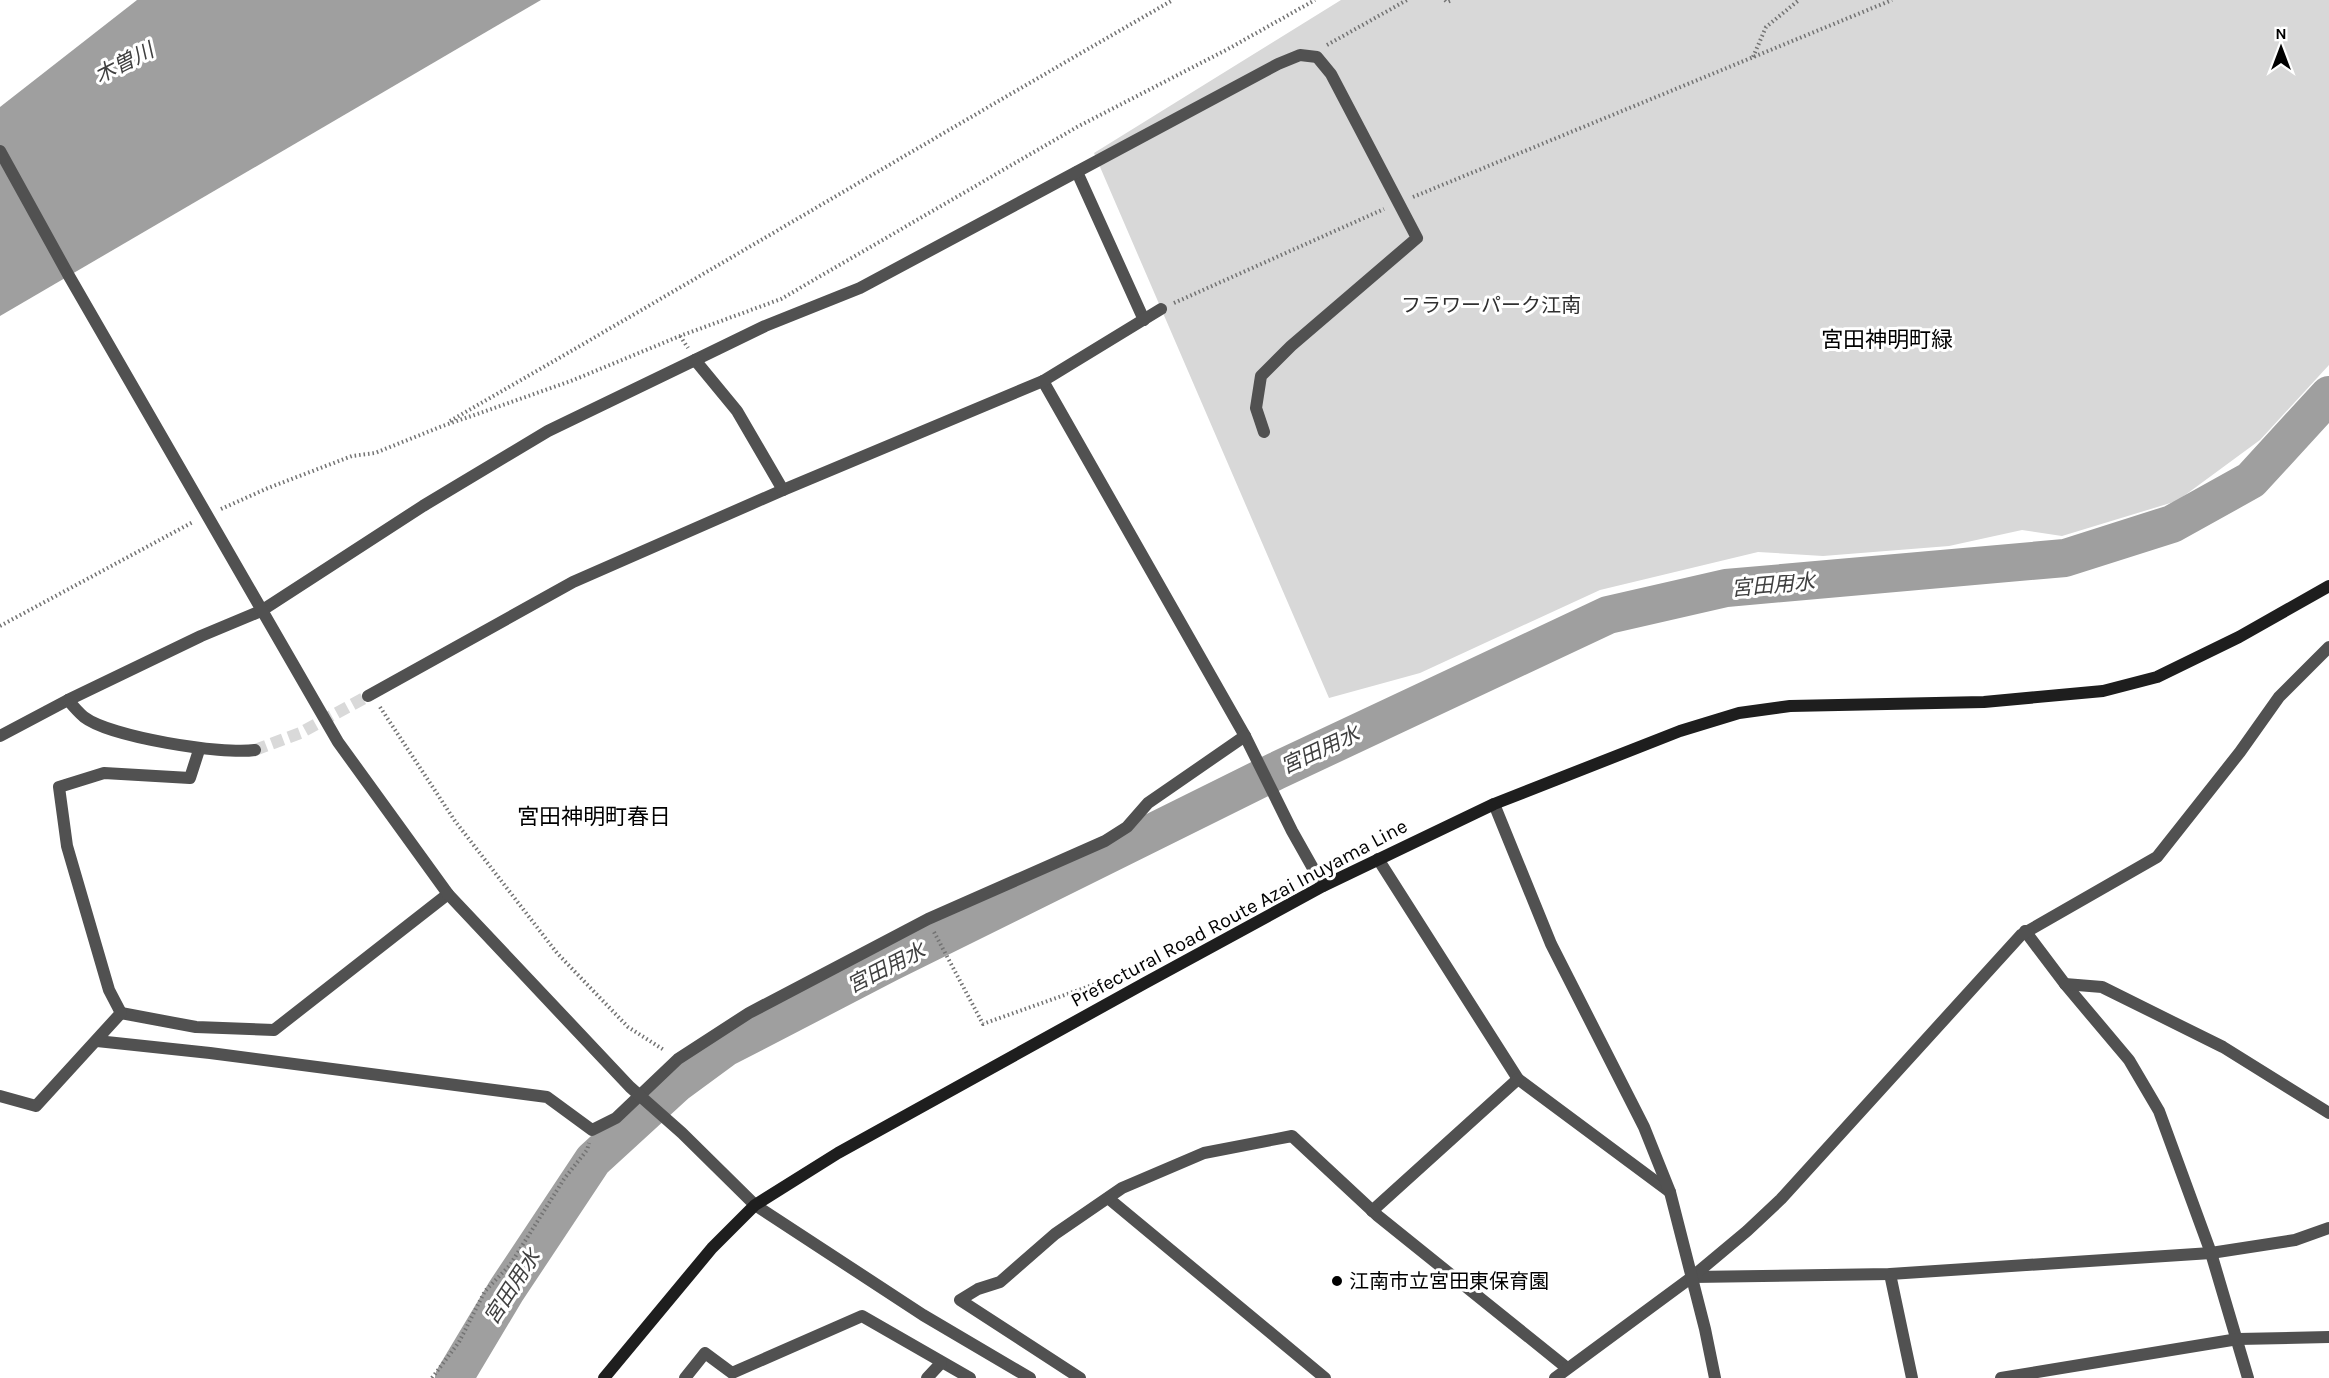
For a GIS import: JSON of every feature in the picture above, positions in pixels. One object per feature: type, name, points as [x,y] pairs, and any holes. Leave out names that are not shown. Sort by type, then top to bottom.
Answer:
[{"type":"main road","name":"Prefectural Road Route Azai Inuyama Line","points":[[603,1378],[712,1248],[755,1205],[838,1153],[1323,886],[1494,804],[1680,731],[1739,713],[1790,706],[1984,702],[2103,691],[2167,672],[2239,638],[2329,586]]},
{"type":"street","points":[[0,736],[68,700],[261,610],[423,506],[548,431],[765,326],[860,288],[1278,64],[1300,55],[1317,57],[1331,74],[1417,238],[1291,346],[1261,376],[1256,408],[1264,432]]},
{"type":"street","points":[[0,151],[338,742],[448,894],[630,1087],[682,1133],[755,1205],[923,1315],[1030,1378]]},
{"type":"street","points":[[1077,172],[1144,320]]},
{"type":"street","points":[[370,695],[573,582],[783,490],[1043,381],[1161,309]]},
{"type":"street","points":[[694,360],[737,411],[783,490]]},
{"type":"street","points":[[1043,381],[1245,736],[1292,831],[1323,886]]},
{"type":"street","points":[[1555,1378],[1692,1277],[1781,1199],[2025,931],[2157,857],[2240,752],[2279,697],[2329,647]]},
{"type":"street","points":[[68,700],[85,718],[120,732],[199,750],[255,750]]},
{"type":"street","points":[[97,1041],[210,1053],[547,1097],[592,1130],[616,1118],[678,1059],[749,1013],[928,919],[1105,841],[1127,827],[1148,803],[1245,736]]},
{"type":"street","points":[[121,1013],[109,990],[67,846],[59,787],[104,773],[190,778],[199,750]]},
{"type":"street","points":[[1494,804],[1551,944],[1644,1127],[1670,1192],[1715,1378]]},
{"type":"street","points":[[1378,860],[1518,1079],[1670,1192]]},
{"type":"street","points":[[121,1013],[196,1028],[274,1030],[448,894]]},
{"type":"street","points":[[2025,931],[2129,1060],[2159,1111],[2211,1253],[2248,1378]]},
{"type":"street","points":[[2066,984],[2102,987],[2223,1047],[2329,1113]]},
{"type":"street","points":[[0,1096],[36,1106],[121,1013]]},
{"type":"street","points":[[1372,1211],[1518,1079]]},
{"type":"street","points":[[1080,1378],[960,1300],[978,1289],[1000,1282],[1055,1234],[1122,1188],[1204,1154],[1292,1136],[1372,1211],[1567,1368]]},
{"type":"street","points":[[1108,1198],[1325,1378]]},
{"type":"street","points":[[1692,1277],[1890,1274],[2211,1253],[2295,1240],[2329,1228]]},
{"type":"street","points":[[1890,1274],[1912,1378]]},
{"type":"street","points":[[685,1378],[705,1353],[732,1373],[862,1316],[970,1378]]},
{"type":"street","points":[[2001,1378],[2238,1339],[2329,1337]]},
{"type":"street","points":[[927,1378],[941,1363]]},
{"type":"path","points":[[440,427],[714,270],[1173,0]]},
{"type":"path","points":[[213,513],[268,488],[352,456],[375,453],[440,427],[571,381],[680,336],[781,299],[1077,127],[1228,49],[1316,0]]},
{"type":"path","points":[[1317,57],[1329,43],[1407,0]]},
{"type":"path","points":[[1445,0],[1447,3],[1452,0]]},
{"type":"path","points":[[1753,57],[1766,27],[1799,0]]},
{"type":"path","points":[[1161,309],[1399,203],[1892,0]]},
{"type":"path","points":[[0,626],[202,518]]},
{"type":"path","points":[[370,695],[455,821],[557,953],[628,1027],[678,1059]]},
{"type":"path","points":[[932,928],[948,962],[983,1024],[1115,977],[1145,983]]},
{"type":"path","points":[[432,1378],[459,1342],[485,1291],[510,1265],[564,1179],[587,1150],[592,1130]]},
{"type":"green space","name":"フラワーパーク江南","points":[[1341,0],[2329,0],[2329,365],[2260,440],[2177,501],[2062,536],[2022,530],[1949,546],[1823,556],[1758,552],[1600,590],[1420,673],[1329,698],[1094,153]]},
{"type":"water","name":"木曽川","points":[[137,0],[541,0],[0,316],[0,107]]},
{"type":"waterway","name":"宮田用水","points":[[454,1378],[506,1291],[593,1160],[676,1084],[725,1048],[889,963],[1276,771],[1608,615],[1726,588],[2065,558],[2172,524],[2251,480],[2329,395]]},
{"type":"tunnel","points":[[255,750],[300,733],[368,696]]},
{"type":"place","name":"江南市立宮田東保育園","points":[[1337,1281]]},
{"type":"district","name":"宮田神明町緑","points":[[1887,340]]},
{"type":"district","name":"宮田神明町春日","points":[[594,817]]}]
